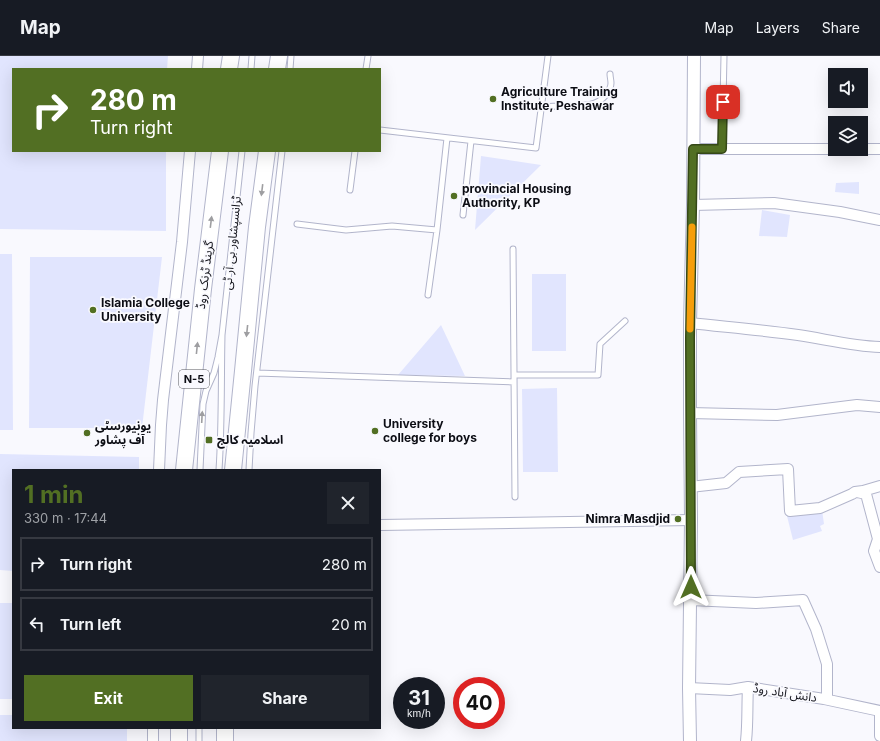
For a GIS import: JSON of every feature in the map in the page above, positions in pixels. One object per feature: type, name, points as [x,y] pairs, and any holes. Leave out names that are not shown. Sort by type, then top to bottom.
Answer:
[{"type":"highway","points":[[230,68],[231,56]]},
{"type":"highway","name":"گرینڈ ٹرنک روڈ","points":[[184,469],[203,289],[220,152]]},
{"type":"highway","points":[[232,469],[257,227],[267,152]]},
{"type":"highway","points":[[179,741],[180,729]]},
{"type":"highway","points":[[225,729],[225,741]]},
{"type":"street","points":[[197,68],[198,56]]},
{"type":"street","points":[[690,741],[690,323],[693,205],[694,56]]},
{"type":"street","points":[[693,149],[880,149]]},
{"type":"street","points":[[159,469],[163,400],[182,242],[190,152]]},
{"type":"street","points":[[693,205],[774,204],[840,212],[880,220]]},
{"type":"street","points":[[690,323],[760,330],[880,347]]},
{"type":"street","points":[[690,414],[777,415],[857,405],[880,407]]},
{"type":"street","points":[[690,487],[726,483],[739,472],[788,469],[790,511],[820,508],[855,492],[880,486]]},
{"type":"street","points":[[855,492],[866,494],[878,539],[874,551],[880,567]]},
{"type":"street","points":[[381,525],[691,520]]},
{"type":"street","points":[[690,600],[756,603],[803,600],[816,629],[827,664],[827,699]]},
{"type":"street","points":[[746,741],[748,721],[748,687]]},
{"type":"street","name":"دانش آباد روڈ","points":[[689,688],[730,690],[748,687],[827,699],[880,711]]},
{"type":"street","points":[[880,711],[880,736]]},
{"type":"street","points":[[153,729],[153,741]]},
{"type":"lane","points":[[251,68],[252,56]]},
{"type":"lane","points":[[366,68],[368,56]]},
{"type":"lane","points":[[381,130],[536,148],[548,56]]},
{"type":"lane","points":[[722,149],[724,56]]},
{"type":"lane","points":[[541,108],[587,105],[594,103],[606,96],[610,90],[610,74]]},
{"type":"lane","points":[[428,296],[447,138]]},
{"type":"lane","points":[[463,215],[471,141]]},
{"type":"lane","name":"ٹرانسپشاور بی آر ٹی","points":[[219,469],[221,437],[220,384],[222,335],[242,152]]},
{"type":"lane","points":[[249,469],[257,373],[282,152]]},
{"type":"lane","points":[[350,190],[355,152]]},
{"type":"lane","points":[[297,224],[346,230],[392,226],[437,230]]},
{"type":"lane","points":[[513,249],[515,497]]},
{"type":"lane","points":[[514,374],[598,374],[600,344],[625,321]]},
{"type":"lane","name":"ٹرانسپشاور بی آر ٹی","points":[[200,469],[203,404],[206,391],[214,373],[222,335]]},
{"type":"lane","points":[[257,373],[514,382]]},
{"type":"lane","points":[[199,729],[199,741]]},
{"type":"lane","points":[[230,741],[231,729]]},
{"type":"shaded area","points":[[0,56],[168,56],[167,68],[12,68],[12,152],[166,152],[166,231],[0,229]]},
{"type":"shaded area","points":[[481,156],[541,165],[475,230]]},
{"type":"shaded area","points":[[859,182],[859,194],[835,192],[836,183]]},
{"type":"shaded area","points":[[762,210],[790,215],[787,237],[759,236]]},
{"type":"shaded area","points":[[0,254],[12,254],[13,430],[0,430]]},
{"type":"shaded area","points":[[30,257],[162,257],[142,428],[29,428]]},
{"type":"shaded area","points":[[532,274],[566,274],[566,351],[532,351]]},
{"type":"shaded area","points":[[441,325],[465,376],[398,375]]},
{"type":"shaded area","points":[[557,388],[558,472],[523,472],[522,389]]},
{"type":"shaded area","points":[[0,454],[139,457],[139,469],[12,469],[12,571],[0,570]]},
{"type":"shaded area","points":[[822,510],[824,524],[820,526],[822,531],[793,540],[787,516]]},
{"type":"shaded area","points":[[0,603],[12,603],[12,699],[0,699]]},
{"type":"shaded area","points":[[0,715],[12,715],[12,729],[127,729],[127,741],[0,741]]},
{"type":"slow traffic","points":[[690,329],[692,227]]},
{"type":"place","name":"Agriculture Training Institute, Peshawar","points":[[493,99]]},
{"type":"place","name":"provincial Housing Authority, KP","points":[[454,196]]},
{"type":"place","name":"Islamia College University","points":[[93,310]]},
{"type":"place","name":"University college for boys","points":[[375,431]]},
{"type":"place","name":"یونیورسٹی آف پشاور","points":[[87,433]]},
{"type":"place","name":"اسلامیہ کالج","points":[[209,440]]},
{"type":"place","name":"Nimra Masdjid","points":[[678,519]]},
{"type":"route","points":[[691,587],[690,338],[693,149],[722,149],[723,102]]}]
